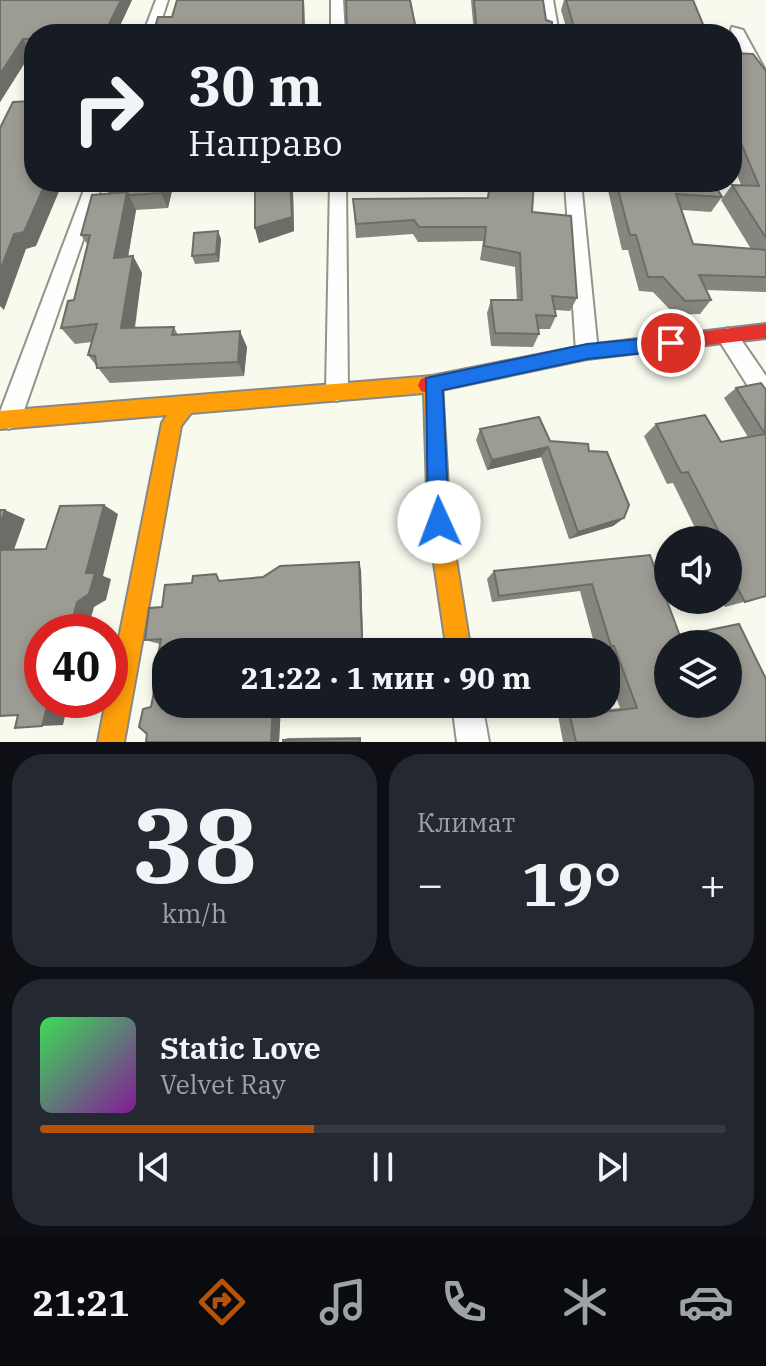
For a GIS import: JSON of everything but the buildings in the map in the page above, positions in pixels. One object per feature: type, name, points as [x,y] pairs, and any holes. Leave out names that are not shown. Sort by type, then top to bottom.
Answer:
[{"type":"street","points":[[154,24],[162,0]]},
{"type":"street","points":[[337,0],[338,24]]},
{"type":"street","points":[[547,0],[551,24]]},
{"type":"street","points":[[742,39],[766,85]]},
{"type":"street","points":[[91,192],[4,420],[433,384],[587,352],[766,331]]},
{"type":"street","points":[[337,391],[338,192]]},
{"type":"street","points":[[574,192],[587,352]]},
{"type":"street","points":[[728,337],[766,395]]},
{"type":"street","points":[[433,384],[439,522],[457,638]]},
{"type":"street","points":[[111,742],[172,423],[186,404]]},
{"type":"street","points":[[469,718],[473,742]]},
{"type":"traffic: slow","points":[[433,384],[439,522],[457,638]]},
{"type":"traffic: slow","points":[[0,420],[427,385]]},
{"type":"traffic: slow","points":[[111,742],[172,423],[186,404]]},
{"type":"traffic: jam","points":[[427,385],[587,352],[766,331]]},
{"type":"route","points":[[439,522],[433,384],[587,352],[671,343]]}]
